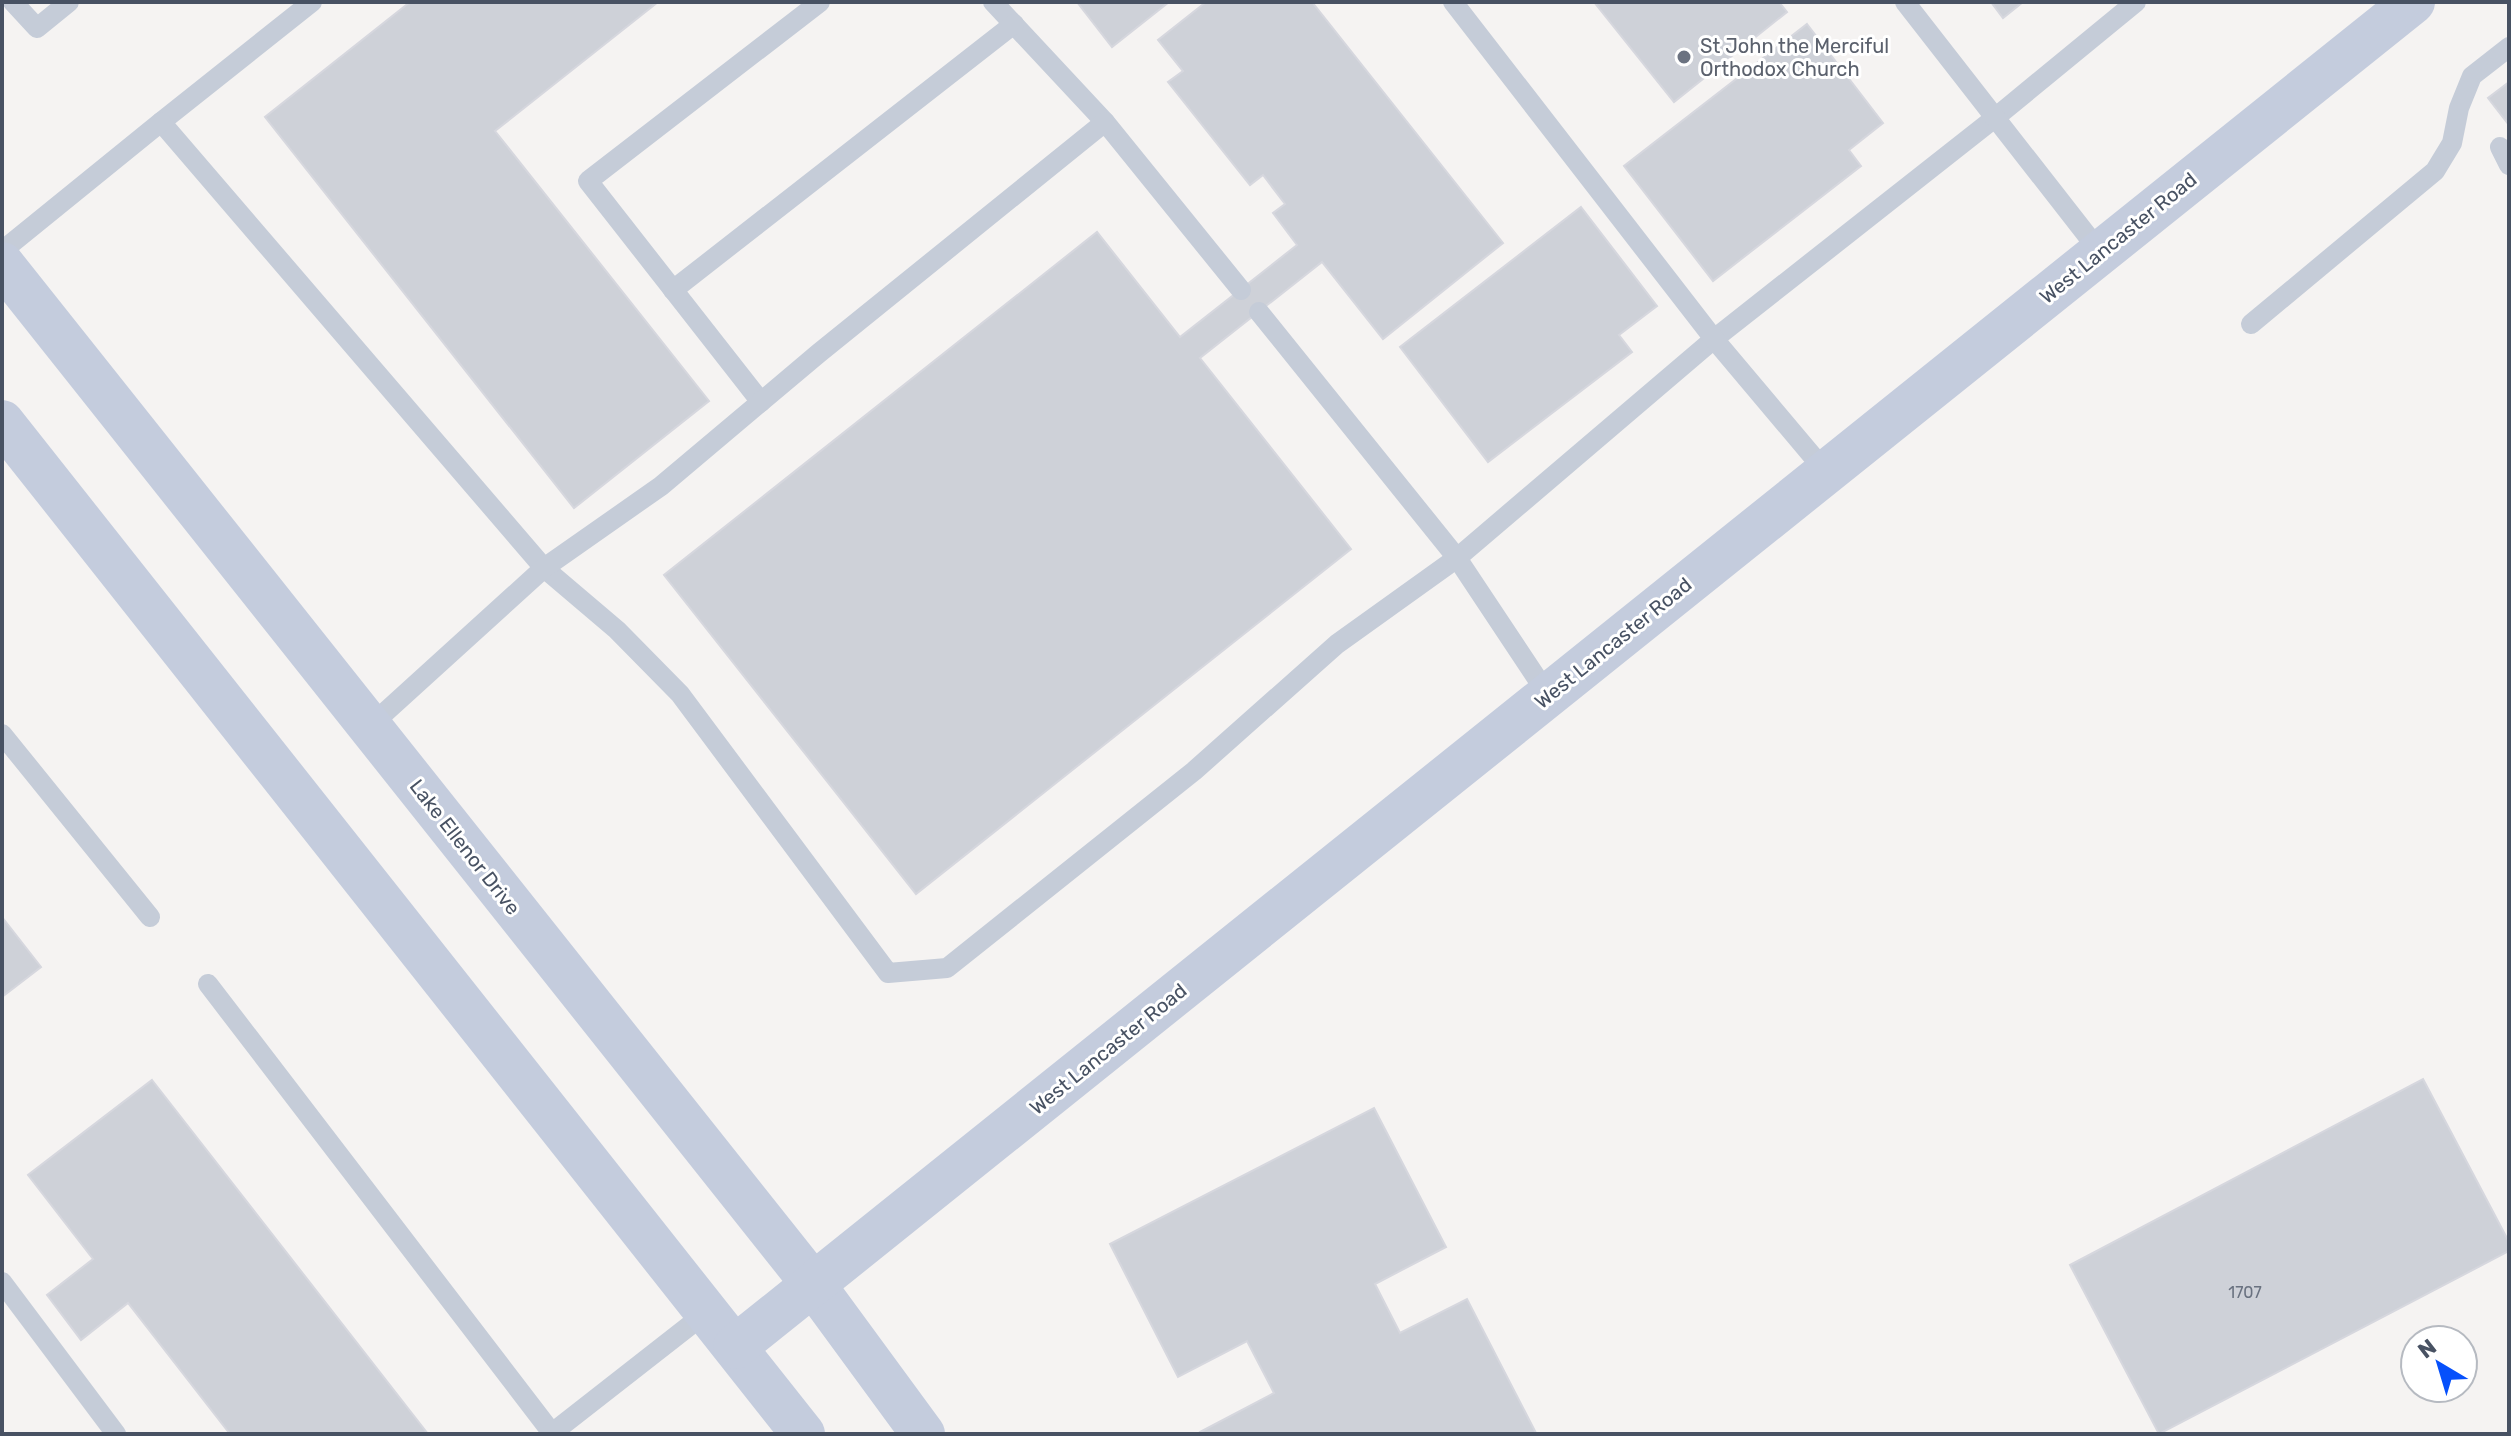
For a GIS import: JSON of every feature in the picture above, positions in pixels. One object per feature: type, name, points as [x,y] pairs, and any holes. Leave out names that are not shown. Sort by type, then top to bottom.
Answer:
[{"type":"street","name":"West Lancaster Road","points":[[735,1347],[2413,2]]},
{"type":"street","name":"Lake Ellenor Drive","points":[[2,264],[813,1284],[923,1434]]},
{"type":"street","points":[[2,422],[803,1434]]},
{"type":"lane","points":[[13,2],[37,28],[69,2]]},
{"type":"lane","points":[[2,251],[312,2]]},
{"type":"lane","points":[[761,402],[588,181],[820,2]]},
{"type":"lane","points":[[993,2],[1105,122],[1241,290]]},
{"type":"lane","points":[[1453,2],[1714,339],[1826,472]]},
{"type":"lane","points":[[1905,2],[2100,252]]},
{"type":"lane","points":[[161,122],[544,568],[617,630],[680,694],[888,973],[947,968],[1194,771],[1337,644],[1457,558],[1714,339],[1996,117],[2136,2]]},
{"type":"lane","points":[[673,290],[1014,24]]},
{"type":"lane","points":[[2251,324],[2435,171],[2452,143],[2469,104],[2472,76],[2509,47]]},
{"type":"lane","points":[[370,726],[544,568],[661,486],[1105,122]]},
{"type":"lane","points":[[1259,312],[1457,558],[1548,695]]},
{"type":"lane","points":[[2,734],[150,917]]},
{"type":"lane","points":[[208,984],[551,1434],[707,1312]]},
{"type":"lane","points":[[2,1282],[116,1434]]},
{"type":"building","points":[[410,2],[658,2],[495,131],[709,401],[574,508],[265,117]]},
{"type":"building","points":[[1077,2],[1169,2],[1112,47]]},
{"type":"building","points":[[1206,2],[1312,2],[1503,243],[1383,339],[1322,262],[1200,358],[1351,549],[916,894],[664,575],[1097,232],[1180,337],[1297,245],[1273,213],[1285,204],[1263,175],[1250,185],[1168,82],[1183,71],[1158,40]]},
{"type":"building","name":"St John the Merciful Orthodox Church","points":[[1594,2],[1779,2],[1787,12],[1674,102]]},
{"type":"building","points":[[1991,2],[2023,2],[2003,18]]},
{"type":"building","points":[[1807,24],[1883,123],[1849,150],[1861,166],[1713,281],[1624,166]]},
{"type":"building","points":[[2509,82],[2509,125],[2488,98]]},
{"type":"building","points":[[1581,207],[1657,306],[1619,335],[1632,352],[1488,462],[1400,347]]},
{"type":"building","points":[[2,917],[41,967],[2,997]]},
{"type":"building","points":[[2423,1079],[2509,1242],[2509,1251],[2159,1434],[2070,1265]]},
{"type":"building","points":[[152,1080],[428,1434],[230,1434],[128,1303],[81,1340],[47,1295],[93,1259],[28,1175]]},
{"type":"building","points":[[1374,1108],[1446,1247],[1375,1284],[1400,1333],[1467,1299],[1536,1433],[1201,1434],[1274,1393],[1247,1341],[1178,1377],[1110,1244]]},
{"type":"place","name":"St John the Merciful Orthodox Church","points":[[1684,57]]}]
